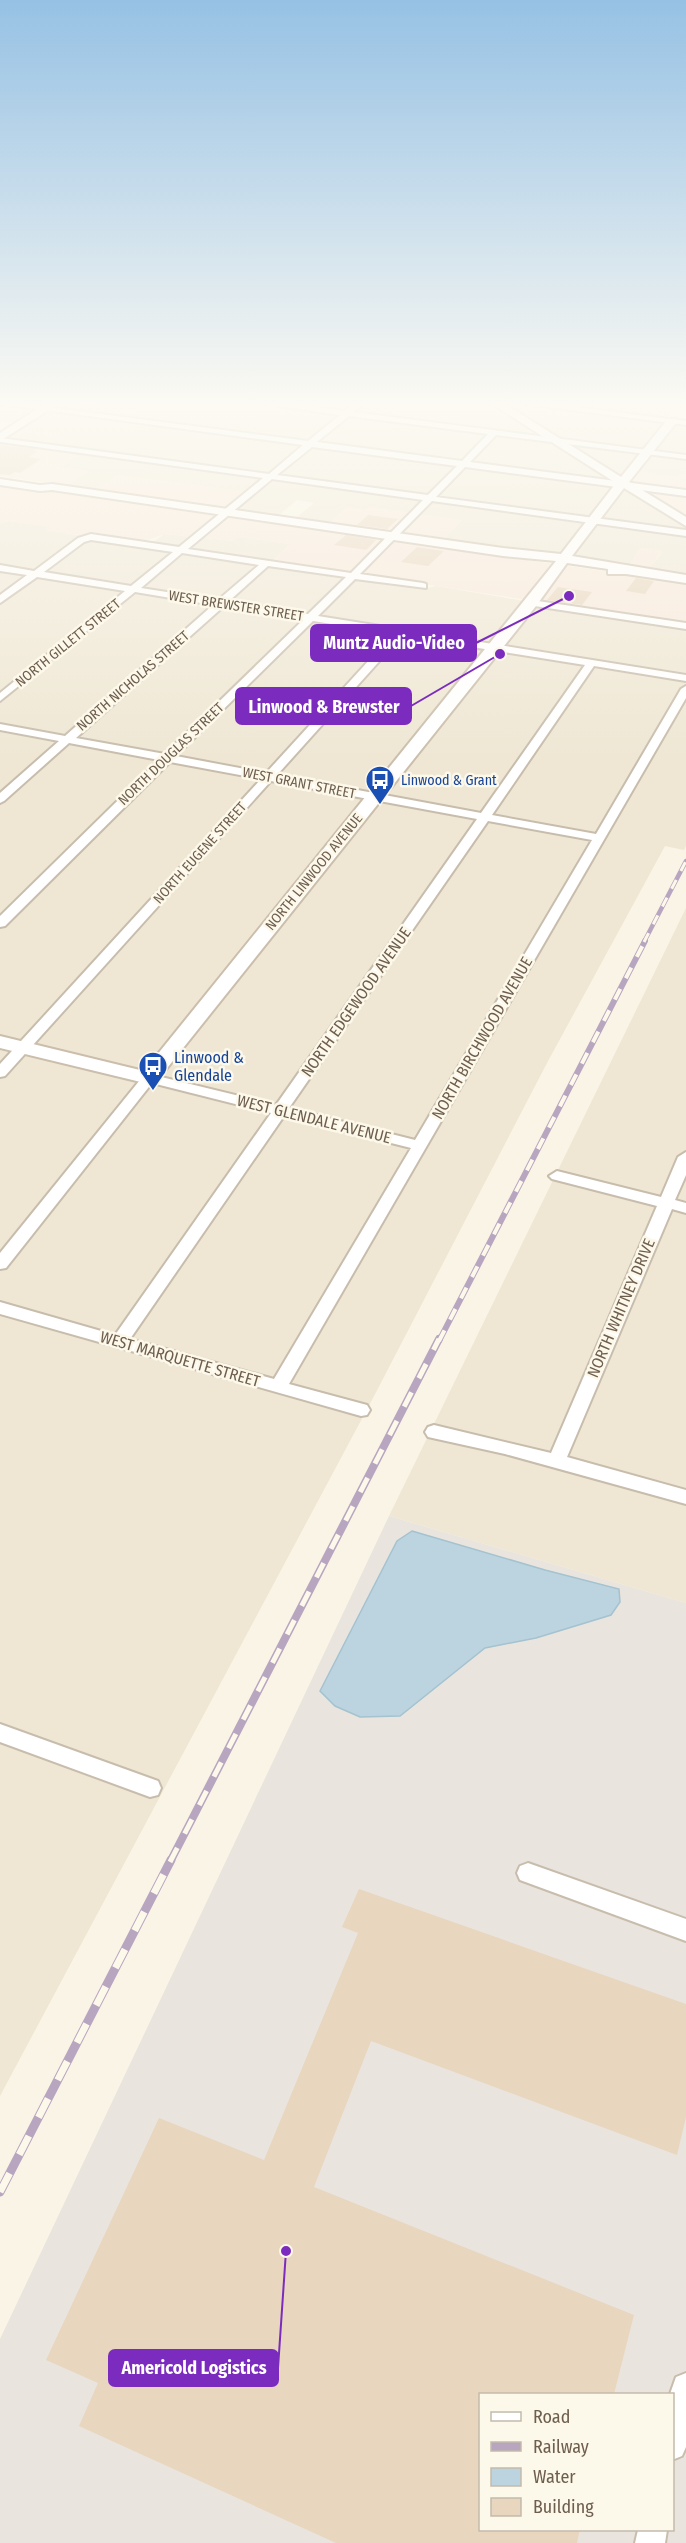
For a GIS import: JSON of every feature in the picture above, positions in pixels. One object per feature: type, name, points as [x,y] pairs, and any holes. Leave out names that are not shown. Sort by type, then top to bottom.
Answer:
[{"type":"street","name":"NORTH GILLETT STREET","points":[[0,698],[216,523]]},
{"type":"street","points":[[302,523],[503,552],[518,557],[563,561],[617,571],[626,570],[686,579]]},
{"type":"street","name":"NORTH DOUGLAS STREET","points":[[0,923],[406,523]]},
{"type":"street","name":"NORTH LINWOOD AVENUE","points":[[0,1264],[531,603],[591,523]]},
{"type":"street","points":[[605,523],[686,533]]},
{"type":"street","points":[[0,600],[87,538],[423,586]]},
{"type":"street","name":"NORTH NICHOLAS STREET","points":[[0,799],[266,563]]},
{"type":"street","name":"WEST BREWSTER STREET","points":[[0,568],[686,678]]},
{"type":"street","points":[[531,603],[686,626]]},
{"type":"street","name":"NORTH EUGENE STREET","points":[[0,1073],[400,632]]},
{"type":"street","name":"NORTH EDGEWOOD AVENUE","points":[[119,1342],[592,662]]},
{"type":"street","name":"NORTH BIRCHWOOD AVENUE","points":[[278,1388],[686,689]]},
{"type":"street","name":"WEST GRANT STREET","points":[[0,727],[599,838]]},
{"type":"street","name":"WEST GLENDALE AVENUE","points":[[0,1042],[419,1145]]},
{"type":"street","name":"NORTH WHITNEY DRIVE","points":[[557,1460],[686,1157]]},
{"type":"street","points":[[557,1176],[686,1208]]},
{"type":"street","name":"WEST MARQUETTE STREET","points":[[0,1308],[361,1410]]},
{"type":"street","points":[[434,1432],[557,1460],[686,1497]]},
{"type":"street","points":[[0,1734],[150,1788]]},
{"type":"street","points":[[528,1873],[686,1930]]},
{"type":"street","points":[[674,2438],[686,2387]]},
{"type":"shaded area","points":[[0,523],[20,523],[50,527],[46,530],[147,547],[164,534],[233,541],[238,537],[291,544],[272,561],[253,558],[249,562],[428,588],[436,586],[525,601],[150,1064],[141,1069],[0,1036]]},
{"type":"shaded area","points":[[20,523],[268,523],[686,583],[686,624],[272,561],[290,544],[239,537],[233,541],[165,534],[141,542],[45,531],[49,527]]},
{"type":"shaded area","points":[[335,523],[459,523],[444,539]]},
{"type":"shaded area","points":[[459,523],[585,523],[562,553],[555,555],[444,539]]},
{"type":"shaded area","points":[[597,523],[677,523],[686,528],[686,574],[649,569],[662,552],[628,566],[572,556]]},
{"type":"shaded area","points":[[640,548],[662,551],[649,569],[628,566]]},
{"type":"shaded area","points":[[542,607],[686,629],[686,846],[684,850],[665,846],[547,1063],[373,1398],[0,2096],[0,1049],[154,1086],[532,610]]},
{"type":"shaded area","points":[[686,908],[686,1603],[389,1516]]},
{"type":"shaded area","points":[[389,1516],[686,1603],[686,2543],[0,2543],[0,2339]]},
{"type":"water","points":[[412,1531],[619,1589],[620,1602],[611,1615],[536,1638],[485,1648],[400,1716],[360,1717],[335,1706],[320,1691],[397,1541]]},
{"type":"building","points":[[360,523],[394,523],[387,529],[357,525]]},
{"type":"building","points":[[346,535],[376,540],[366,550],[334,545]]},
{"type":"building","points":[[417,547],[444,551],[428,566],[401,562]]},
{"type":"building","points":[[636,578],[654,581],[645,594],[626,591]]},
{"type":"building","points":[[558,587],[592,592],[582,605],[547,600]]},
{"type":"building","points":[[359,1889],[686,2004],[686,2117],[677,2155],[371,2041],[314,2187],[634,2315],[614,2393],[479,2393],[479,2531],[580,2531],[577,2543],[336,2543],[79,2426],[98,2383],[46,2360],[159,2118],[264,2160],[358,1933],[342,1927]]},
{"type":"railway","points":[[644,942],[686,861]]},
{"type":"railway","points":[[439,1341],[645,941]]},
{"type":"railway","points":[[170,1862],[439,1339]]},
{"type":"railway","points":[[0,2192],[171,1860]]},
{"type":"place","name":"Muntz Audio-Video","points":[[569,596]]},
{"type":"place","name":"Linwood & Brewster","points":[[500,654]]},
{"type":"place","name":"Linwood & Grant","points":[[380,806]]},
{"type":"place","name":"Linwood & Glendale","points":[[153,1092]]},
{"type":"place","name":"Americold Logistics","points":[[286,2251]]}]
